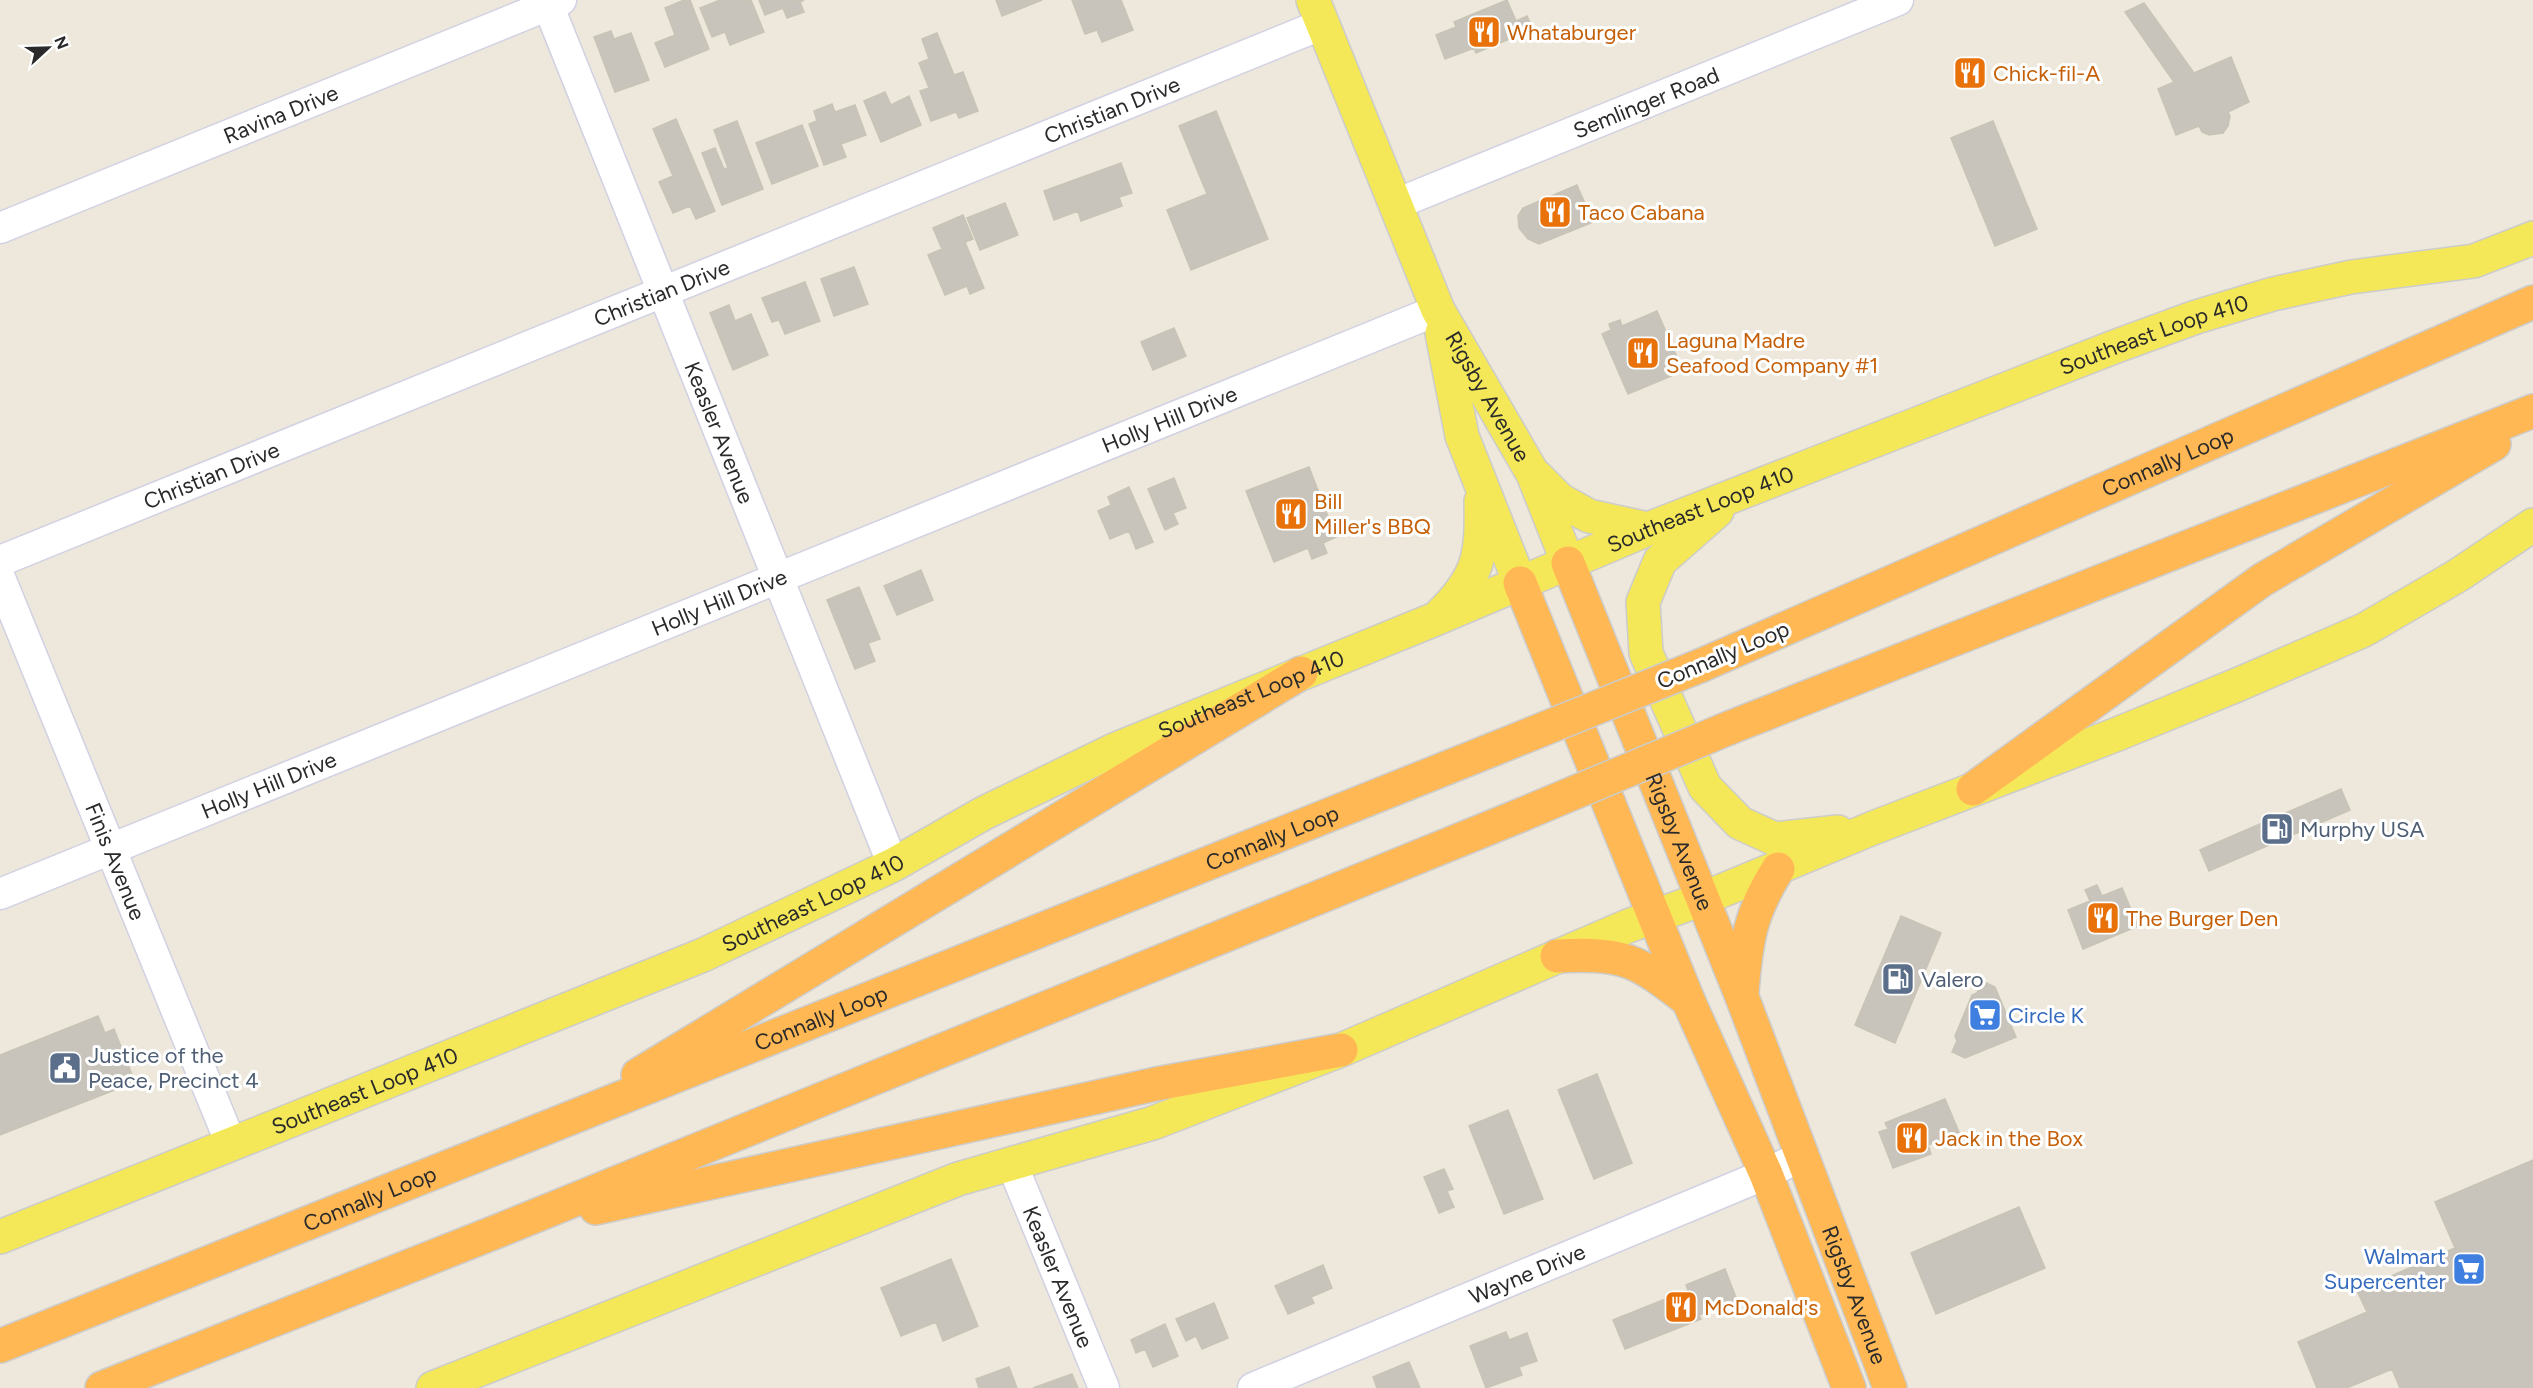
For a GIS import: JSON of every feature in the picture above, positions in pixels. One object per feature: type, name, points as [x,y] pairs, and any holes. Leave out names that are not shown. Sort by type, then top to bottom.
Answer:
[{"type":"highway","name":"Connally Loop","points":[[0,1346],[1702,665],[2533,302]]},
{"type":"highway","points":[[102,1388],[503,1229],[1521,815],[1729,728],[2533,411]]},
{"type":"highway","points":[[1974,789],[2262,580],[2533,421]]},
{"type":"highway","name":"Rigsby Avenue","points":[[1568,563],[1742,997],[1890,1388]]},
{"type":"highway","name":"Rigsby Avenue","points":[[1520,583],[1688,1000],[1766,1174],[1849,1388]]},
{"type":"highway","points":[[555,1125],[1301,673]]},
{"type":"highway","points":[[1742,997],[1750,925],[1761,896],[1778,869]]},
{"type":"highway","points":[[1557,956],[1597,954],[1619,957],[1641,966],[1688,1000]]},
{"type":"highway","points":[[503,1229],[1156,1084],[1341,1050]]},
{"type":"main road","name":"Rigsby Avenue","points":[[1318,12],[1438,310],[1533,474],[1568,563]]},
{"type":"main road","name":"Southeast Loop 410","points":[[0,1237],[703,955],[893,865],[984,813],[1114,750],[1433,620],[1648,529],[2196,317],[2273,294],[2351,277],[2474,261],[2533,238]]},
{"type":"main road","name":"Rigsby Avenue","points":[[1438,310],[1462,436],[1520,583]]},
{"type":"main road","points":[[1533,474],[1560,500],[1589,516],[1648,529]]},
{"type":"main road","points":[[1433,620],[1460,596],[1479,561],[1482,529],[1481,485]]},
{"type":"main road","points":[[1734,496],[1660,561],[1642,602],[1646,653],[1705,787],[1740,823],[1775,839],[1873,828]]},
{"type":"main road","points":[[433,1388],[958,1179],[1153,1123],[1341,1050],[1654,916],[2126,730],[2364,630],[2457,576],[2533,525]]},
{"type":"street","name":"Semlinger Road","points":[[1396,204],[1898,0]]},
{"type":"street","name":"Ravina Drive","points":[[0,228],[552,2]]},
{"type":"street","name":"Keasler Avenue","points":[[552,2],[663,293],[893,865]]},
{"type":"street","name":"Christian Drive","points":[[0,561],[663,293],[1318,12]]},
{"type":"street","name":"Holly Hill Drive","points":[[0,894],[1438,310]]},
{"type":"street","name":"Finis Avenue","points":[[0,578],[231,1144]]},
{"type":"street","name":"Wayne Drive","points":[[1252,1388],[1766,1174],[1801,1156]]},
{"type":"street","name":"Keasler Avenue","points":[[1012,1164],[1104,1388]]},
{"type":"building","points":[[684,0],[690,0],[709,49],[665,67],[655,43],[675,35],[665,8]]},
{"type":"building","points":[[720,0],[751,0],[764,32],[730,45],[725,32],[712,37],[700,8]]},
{"type":"building","points":[[759,0],[804,0],[800,2],[804,12],[787,18],[783,8],[765,15]]},
{"type":"building","points":[[996,0],[1042,0],[1002,16]]},
{"type":"building","points":[[1072,0],[1121,0],[1133,30],[1102,42],[1097,30],[1085,34]]},
{"type":"building","name":"Whataburger","points":[[1507,0],[1516,21],[1527,16],[1533,29],[1476,53],[1474,48],[1445,59],[1436,35],[1456,27],[1454,22]]},
{"type":"building","points":[[2144,3],[2194,73],[2231,57],[2249,102],[2228,112],[2230,116],[2228,126],[2223,133],[2209,135],[2202,132],[2199,126],[2176,135],[2158,89],[2174,82],[2125,12]]},
{"type":"building","points":[[611,31],[614,39],[631,33],[649,80],[615,92],[594,37]]},
{"type":"building","points":[[937,33],[954,75],[963,72],[978,111],[959,118],[956,112],[931,121],[920,91],[929,88],[919,63],[929,59],[922,39]]},
{"type":"building","points":[[885,92],[891,105],[909,96],[921,125],[881,142],[864,101]]},
{"type":"building","points":[[832,104],[835,112],[855,105],[866,135],[841,144],[846,157],[824,165],[809,124],[817,121],[814,111]]},
{"type":"building","points":[[1216,111],[1268,239],[1191,270],[1167,210],[1207,194],[1179,126]]},
{"type":"building","points":[[676,119],[715,211],[696,219],[690,206],[673,213],[659,182],[673,176],[653,129]]},
{"type":"building","points":[[737,121],[763,189],[722,205],[702,153],[715,148],[724,169],[728,168],[714,130]]},
{"type":"building","points":[[1993,121],[2037,229],[1995,246],[1951,138]]},
{"type":"building","points":[[802,125],[818,166],[772,184],[756,143]]},
{"type":"building","points":[[1121,163],[1132,193],[1119,197],[1122,206],[1081,221],[1078,211],[1054,220],[1044,191]]},
{"type":"building","name":"Taco Cabana","points":[[1577,185],[1593,222],[1539,244],[1528,239],[1519,228],[1518,216],[1523,208]]},
{"type":"building","points":[[1005,203],[1018,235],[980,250],[967,218]]},
{"type":"building","points":[[963,215],[973,239],[965,242],[984,288],[970,294],[967,286],[945,295],[928,255],[942,249],[933,228]]},
{"type":"building","points":[[854,267],[868,304],[834,316],[821,279]]},
{"type":"building","points":[[805,282],[820,321],[785,334],[779,320],[772,322],[762,298]]},
{"type":"building","points":[[729,305],[735,321],[751,314],[768,355],[733,370],[710,313]]},
{"type":"building","name":"Laguna Madre Seafood Company #1","points":[[1657,311],[1683,371],[1628,394],[1602,334],[1611,330],[1609,324],[1620,320],[1622,326]]},
{"type":"building","points":[[1174,328],[1186,356],[1153,370],[1141,342]]},
{"type":"building","name":"Bill Miller's BBQ","points":[[1309,467],[1336,537],[1323,543],[1327,553],[1312,559],[1308,548],[1274,562],[1246,491]]},
{"type":"building","points":[[1174,478],[1186,508],[1173,513],[1178,524],[1165,530],[1148,489]]},
{"type":"building","points":[[1129,487],[1153,542],[1136,549],[1129,531],[1110,539],[1098,511],[1111,505],[1108,497]]},
{"type":"building","points":[[921,570],[933,600],[897,615],[884,586]]},
{"type":"building","points":[[859,587],[880,639],[868,643],[875,661],[855,669],[827,600]]},
{"type":"building","name":"Murphy USA","points":[[2341,789],[2350,810],[2209,871],[2200,850]]},
{"type":"building","name":"The Burger Den","points":[[2097,885],[2102,896],[2122,888],[2138,926],[2083,949],[2068,910],[2090,901],[2085,890]]},
{"type":"building","name":"Valero","points":[[1901,916],[1941,933],[1895,1043],[1855,1025]]},
{"type":"building","name":"Circle K","points":[[1982,981],[1995,987],[2016,1037],[1965,1058],[1952,1052],[1957,1041],[1955,1036],[1972,995],[1977,993]]},
{"type":"building","name":"Justice of the Peace, Precinct 4","points":[[98,1016],[105,1033],[114,1029],[135,1082],[0,1135],[0,1055]]},
{"type":"building","points":[[1597,1074],[1632,1163],[1594,1179],[1558,1090]]},
{"type":"building","name":"Jack in the Box","points":[[1945,1099],[1959,1132],[1928,1145],[1931,1154],[1893,1168],[1879,1132],[1888,1129],[1885,1123]]},
{"type":"building","points":[[1508,1110],[1543,1199],[1504,1214],[1469,1126]]},
{"type":"building","name":"Walmart Supercenter","points":[[2533,1160],[2533,1388],[2400,1388],[2392,1369],[2347,1388],[2317,1388],[2298,1342],[2367,1312],[2357,1291],[2455,1248],[2435,1202]]},
{"type":"building","points":[[1444,1169],[1453,1189],[1447,1191],[1454,1207],[1439,1213],[1424,1177]]},
{"type":"building","points":[[2019,1207],[2045,1268],[1936,1314],[1911,1253]]},
{"type":"building","points":[[951,1259],[978,1326],[943,1341],[936,1322],[901,1336],[881,1288]]},
{"type":"building","points":[[1323,1265],[1332,1288],[1311,1297],[1314,1303],[1288,1314],[1275,1286]]},
{"type":"building","name":"McDonald's","points":[[1725,1269],[1737,1300],[1699,1315],[1701,1319],[1625,1349],[1613,1320],[1688,1290],[1686,1285]]},
{"type":"building","points":[[1214,1303],[1228,1338],[1202,1349],[1196,1336],[1186,1341],[1176,1319]]},
{"type":"building","points":[[1165,1324],[1178,1356],[1153,1367],[1145,1349],[1136,1353],[1131,1340]]},
{"type":"building","points":[[1506,1332],[1509,1340],[1527,1333],[1537,1361],[1519,1367],[1522,1375],[1486,1388],[1470,1346]]},
{"type":"building","points":[[1409,1362],[1420,1388],[1377,1388],[1373,1377]]},
{"type":"building","points":[[1009,1367],[1017,1388],[979,1388],[976,1379]]},
{"type":"building","points":[[1072,1374],[1078,1388],[1033,1388]]},
{"type":"place","name":"Whataburger","points":[[1484,32]]},
{"type":"place","name":"Chick-fil-A","points":[[1970,73]]},
{"type":"place","name":"Taco Cabana","points":[[1555,212]]},
{"type":"place","name":"Laguna Madre Seafood Company #1","points":[[1643,353]]},
{"type":"place","name":"Bill Miller's BBQ","points":[[1291,514]]},
{"type":"place","name":"Murphy USA","points":[[2277,829]]},
{"type":"place","name":"The Burger Den","points":[[2103,918]]},
{"type":"place","name":"Valero","points":[[1898,979]]},
{"type":"place","name":"Circle K","points":[[1985,1015]]},
{"type":"place","name":"Justice of the Peace, Precinct 4","points":[[65,1068]]},
{"type":"place","name":"Jack in the Box","points":[[1912,1138]]},
{"type":"place","name":"Walmart Supercenter","points":[[2469,1269]]},
{"type":"place","name":"McDonald's","points":[[1681,1307]]}]
